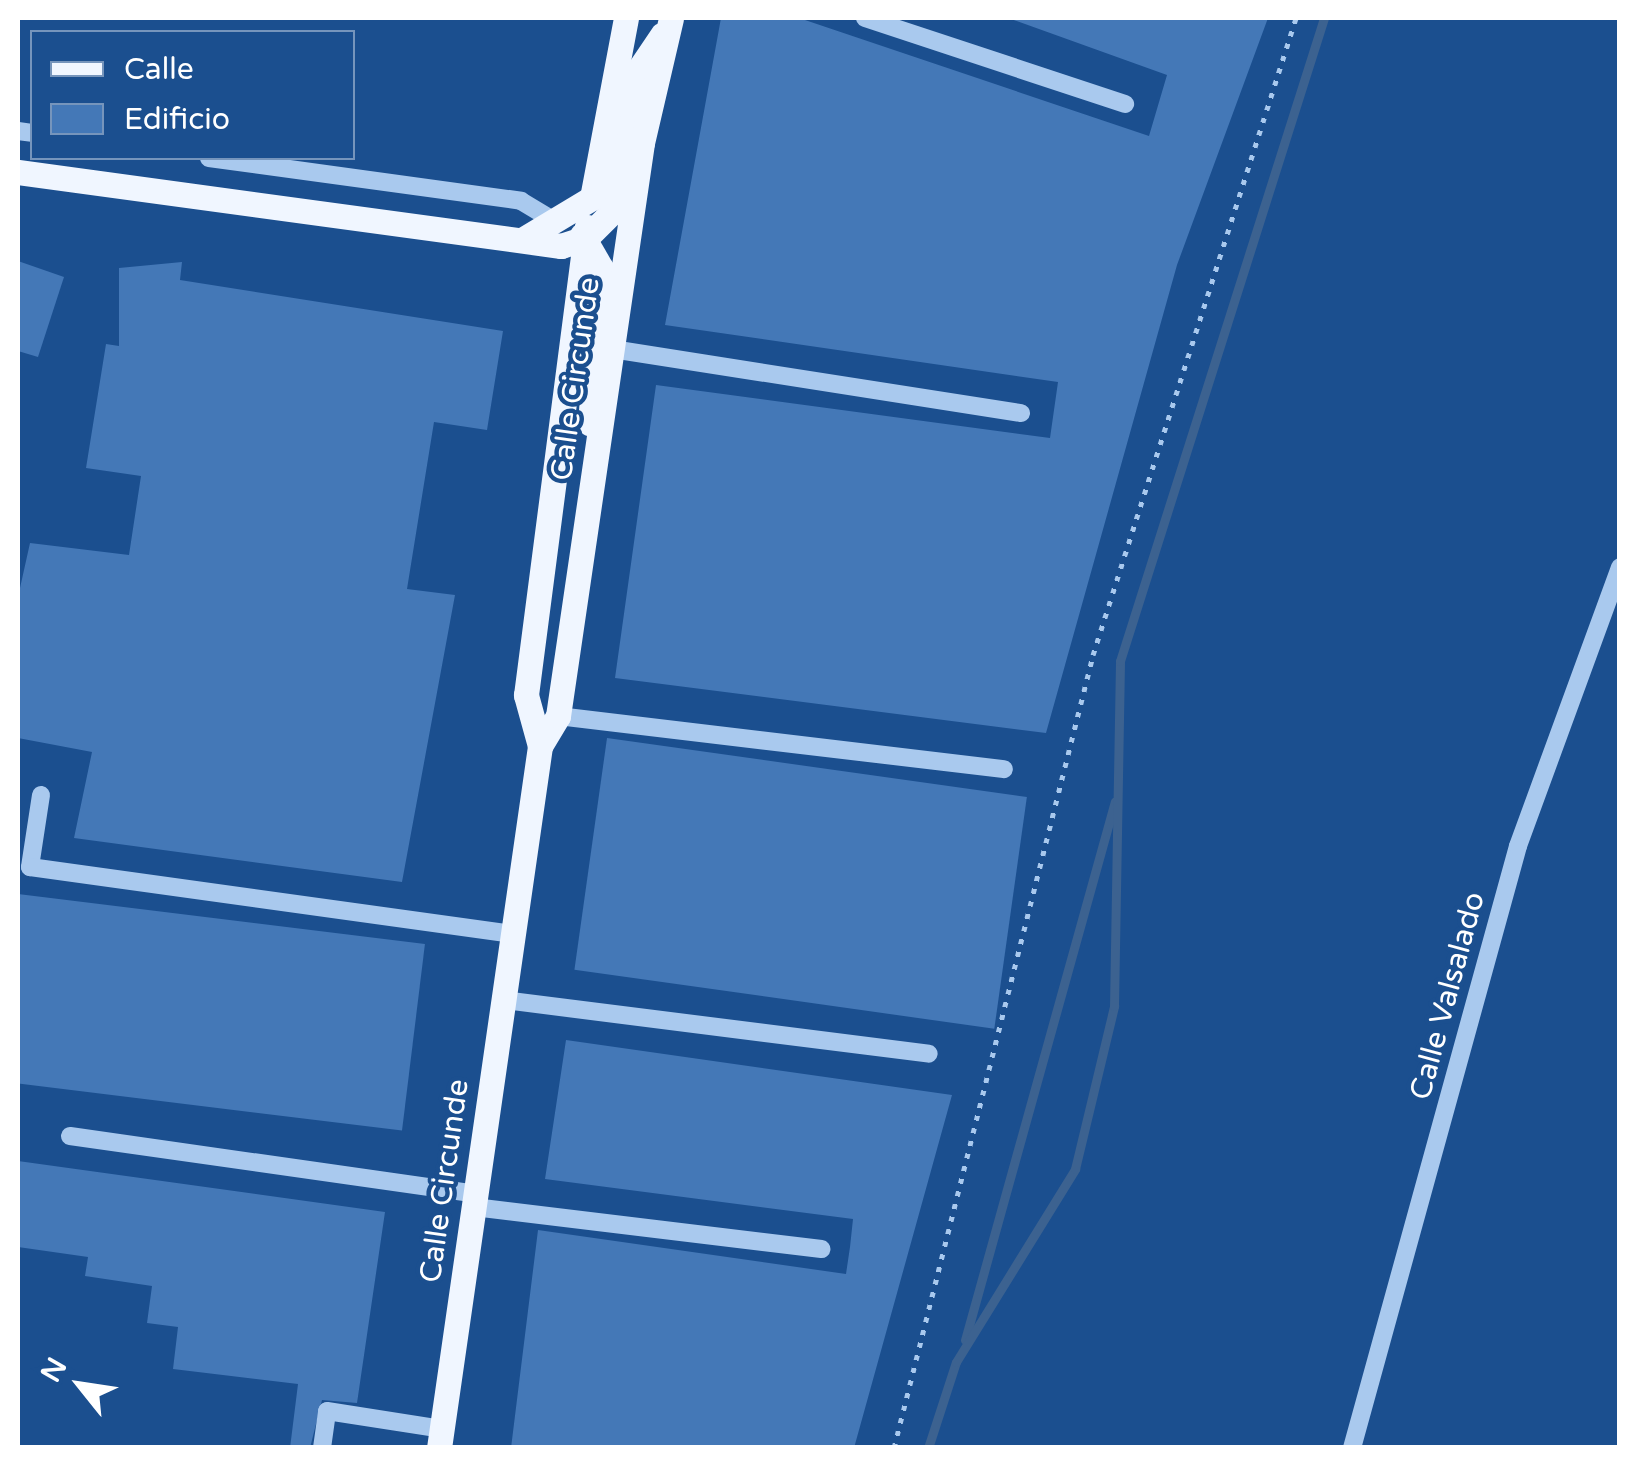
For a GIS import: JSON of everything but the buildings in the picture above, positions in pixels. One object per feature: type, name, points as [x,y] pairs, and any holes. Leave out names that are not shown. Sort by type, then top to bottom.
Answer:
[{"type":"main road","points":[[598,452],[588,390],[601,268],[574,224],[626,18]]},
{"type":"main road","points":[[18,172],[522,240],[612,212],[633,78],[669,23]]},
{"type":"main road","name":"Calle Circunde","points":[[441,1438],[540,746],[558,716],[612,349],[669,23]]},
{"type":"main road","name":"Calle Circunde","points":[[540,746],[526,695],[579,277],[574,224]]},
{"type":"street","points":[[864,18],[1125,104]]},
{"type":"street","points":[[224,160],[521,200],[574,224]]},
{"type":"street","points":[[612,349],[1021,413]]},
{"type":"street","name":"Calle Valsalado","points":[[1352,1448],[1518,846],[1620,567]]},
{"type":"street","points":[[558,716],[1004,769]]},
{"type":"street","points":[[42,795],[30,868],[513,934]]},
{"type":"street","points":[[504,1000],[929,1054]]},
{"type":"street","points":[[70,1136],[475,1201],[821,1249]]},
{"type":"street","points":[[322,1448],[328,1411],[441,1438]]},
{"type":"path","points":[[894,1448],[1093,655],[1296,18]]},
{"type":"waterway","points":[[928,1448],[956,1362],[1075,1169],[1114,1006],[1120,661],[1324,18]]},
{"type":"waterway","points":[[965,1340],[1115,801]]}]
